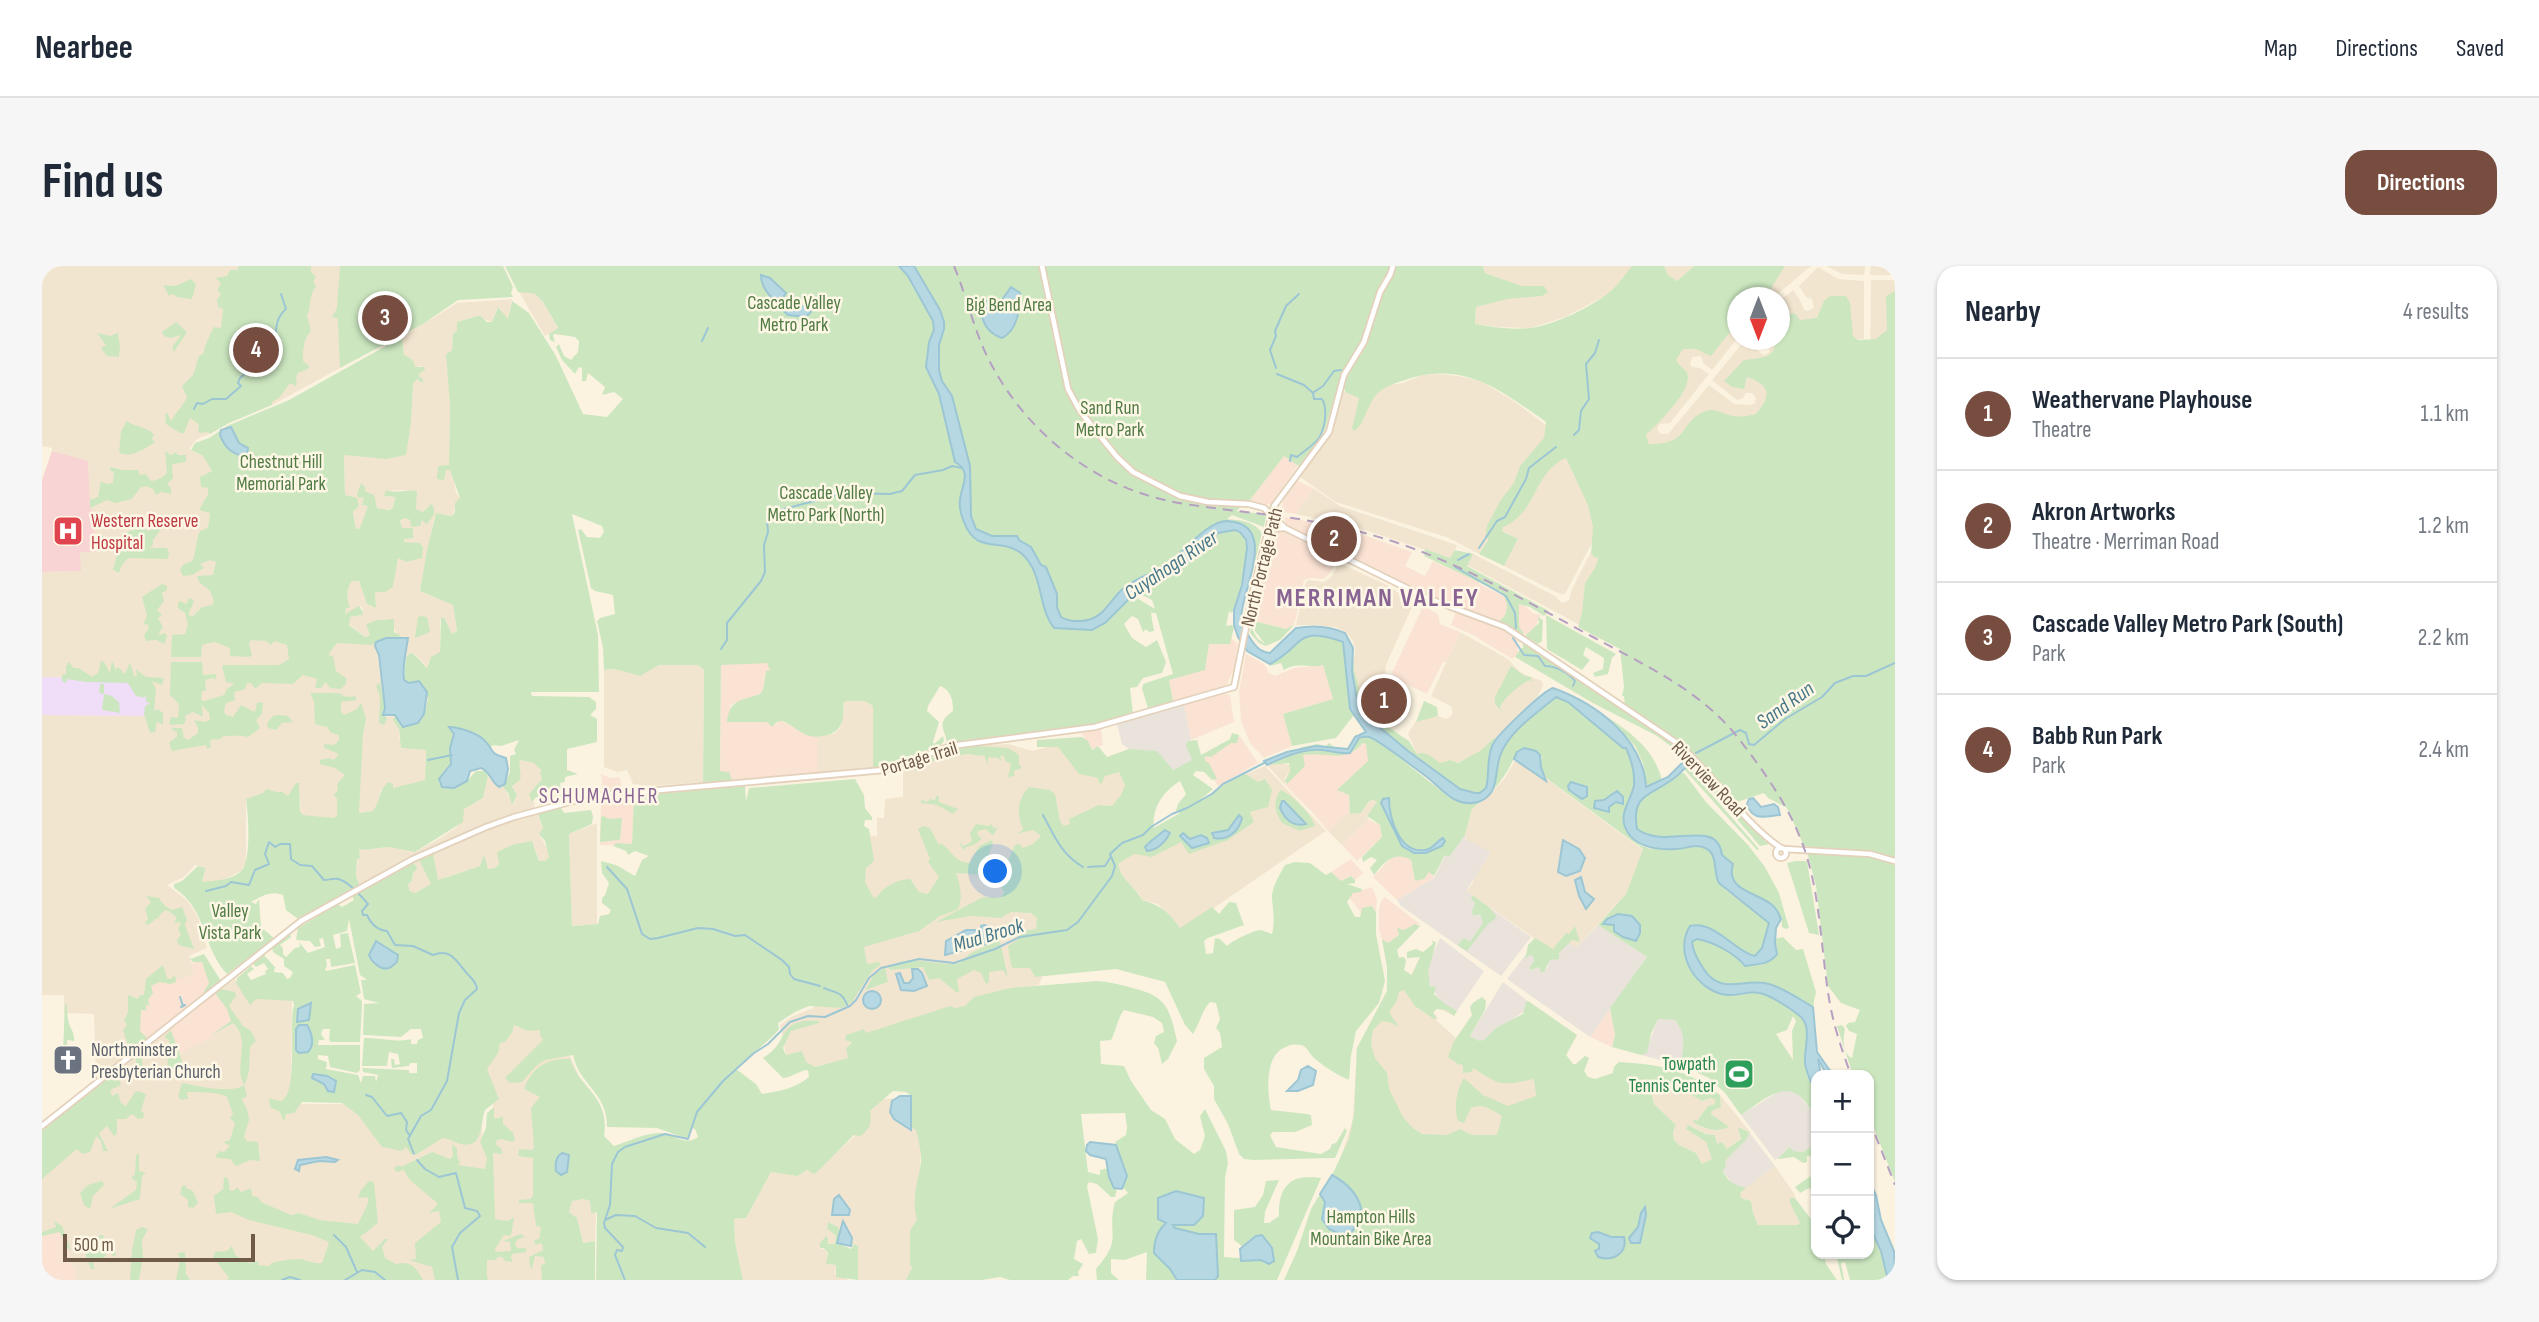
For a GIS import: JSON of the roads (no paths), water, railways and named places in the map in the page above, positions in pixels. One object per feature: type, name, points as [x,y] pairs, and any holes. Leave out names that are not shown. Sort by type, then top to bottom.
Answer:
[{"type":"main road","points":[[1042,266],[1068,389],[1080,411],[1121,462],[1147,480],[1180,496],[1262,508],[1275,506]]},
{"type":"main road","name":"North Portage Path","points":[[1234,687],[1271,515],[1329,432],[1344,375],[1364,342],[1382,288],[1393,266]]},
{"type":"main road","name":"Riverview Road","points":[[1262,508],[1285,528],[1423,596],[1503,626],[1573,671],[1685,749],[1756,829],[1783,851]]},
{"type":"main road","points":[[1267,537],[1275,528],[1285,528]]},
{"type":"main road","points":[[1214,694],[1225,687],[1236,673]]},
{"type":"main road","name":"Portage Trail","points":[[42,1126],[295,925],[423,853],[486,827],[520,815],[599,796],[877,771],[951,747],[1077,731],[1234,687]]},
{"type":"main road","name":"Riverview Road","points":[[1771,843],[1776,854]]},
{"type":"main road","points":[[1783,851],[1780,859],[1776,854],[1783,851],[1799,849],[1875,855],[1895,861]]},
{"type":"water","name":"Cuyahoga River","points":[[899,266],[914,266],[940,310],[944,322],[939,345],[939,370],[942,381],[952,396],[970,466],[971,516],[976,529],[992,536],[1017,536],[1031,547],[1041,565],[1046,567],[1057,594],[1057,607],[1061,617],[1081,621],[1096,617],[1125,587],[1167,564],[1211,526],[1227,521],[1243,525],[1252,534],[1255,546],[1241,620],[1256,646],[1270,653],[1296,628],[1321,627],[1345,633],[1353,648],[1352,671],[1356,695],[1363,710],[1408,751],[1460,789],[1480,793],[1486,788],[1493,744],[1521,713],[1548,691],[1553,688],[1586,703],[1601,713],[1627,738],[1643,769],[1646,787],[1668,777],[1684,761],[1688,765],[1639,803],[1637,829],[1662,837],[1701,835],[1711,838],[1718,844],[1722,855],[1733,864],[1732,873],[1738,885],[1772,905],[1777,911],[1781,919],[1776,928],[1777,954],[1767,962],[1745,966],[1723,949],[1697,939],[1692,942],[1693,949],[1703,968],[1717,982],[1769,984],[1813,1007],[1817,1052],[1830,1070],[1824,1070],[1818,1059],[1820,1070],[1811,1070],[1811,1082],[1805,1063],[1806,1026],[1801,1017],[1781,1003],[1759,993],[1727,995],[1716,992],[1697,979],[1690,969],[1684,948],[1690,926],[1708,928],[1755,956],[1762,948],[1769,923],[1719,883],[1713,855],[1707,849],[1695,846],[1654,848],[1640,843],[1629,834],[1624,816],[1634,780],[1626,748],[1568,702],[1556,697],[1516,731],[1500,756],[1493,789],[1485,799],[1478,802],[1463,802],[1450,797],[1398,755],[1369,737],[1359,738],[1350,753],[1308,750],[1267,765],[1264,761],[1287,752],[1316,746],[1348,749],[1355,737],[1366,732],[1350,709],[1343,642],[1327,637],[1308,636],[1270,664],[1247,651],[1234,625],[1234,610],[1242,585],[1247,548],[1246,540],[1235,530],[1218,533],[1191,560],[1138,590],[1105,623],[1092,630],[1054,628],[1029,562],[1014,549],[975,539],[964,522],[960,503],[965,480],[964,470],[955,462],[939,394],[926,367],[929,342],[934,330],[933,321],[908,276]]},
{"type":"water","points":[[761,275],[770,278],[786,293],[783,297],[773,299],[762,282]]},
{"type":"water","points":[[1011,287],[1020,293],[1019,312],[1012,330],[1002,338],[986,326],[980,307],[987,301],[999,304]]},
{"type":"water","points":[[785,301],[800,307],[809,305],[811,312],[806,317],[788,315],[777,305]]},
{"type":"water","points":[[231,427],[239,443],[248,448],[247,454],[243,456],[228,449],[220,435],[221,430]]},
{"type":"water","points":[[386,638],[408,638],[404,680],[409,683],[419,681],[427,692],[424,714],[418,723],[403,727],[395,715],[383,715],[385,708],[379,655],[375,646],[376,642]]},
{"type":"water","points":[[449,727],[478,735],[494,753],[506,758],[508,769],[505,784],[499,787],[481,768],[470,771],[467,781],[454,788],[442,787],[439,779],[451,764],[450,748],[454,734]]},
{"type":"water","points":[[1524,748],[1540,755],[1546,781],[1514,759],[1517,752]]},
{"type":"water","points":[[1571,782],[1587,787],[1587,796],[1582,799],[1569,790]]},
{"type":"water","points":[[1617,791],[1623,797],[1623,804],[1616,802],[1609,807],[1609,812],[1594,808],[1595,801],[1604,800]]},
{"type":"water","points":[[1389,798],[1397,833],[1408,846],[1425,850],[1443,838],[1445,841],[1442,846],[1426,853],[1414,853],[1402,846],[1381,803],[1383,799]]},
{"type":"water","points":[[1753,798],[1761,807],[1774,804],[1780,815],[1756,816],[1747,804],[1749,799]]},
{"type":"water","points":[[1282,801],[1306,824],[1293,823],[1287,819],[1280,808]]},
{"type":"water","points":[[1239,815],[1242,818],[1236,831],[1224,838],[1214,838],[1212,833],[1228,830]]},
{"type":"water","points":[[1165,830],[1170,833],[1166,839],[1147,851],[1145,847]]},
{"type":"water","points":[[1183,833],[1190,839],[1201,835],[1207,838],[1209,843],[1192,848],[1180,836]]},
{"type":"water","points":[[1563,840],[1579,849],[1585,858],[1580,871],[1566,876],[1558,872]]},
{"type":"water","points":[[1581,877],[1585,892],[1594,899],[1586,909],[1575,880]]},
{"type":"water","points":[[1618,914],[1632,916],[1640,925],[1636,941],[1614,931],[1614,925],[1603,924]]},
{"type":"water","points":[[984,925],[993,928],[991,943],[945,955],[946,941],[966,930],[981,930]]},
{"type":"water","points":[[376,941],[398,955],[397,962],[390,968],[380,967],[370,957]]},
{"type":"water","points":[[912,969],[918,969],[922,973],[927,986],[914,991],[901,990],[896,974],[900,973],[904,983],[909,983],[913,978]]},
{"type":"water","points":[[868,991],[876,991],[881,1000],[879,1007],[868,1009],[863,1004],[863,996]]},
{"type":"water","points":[[311,1003],[309,1020],[297,1022],[298,1009]]},
{"type":"water","points":[[299,1025],[307,1025],[310,1032],[312,1042],[308,1052],[299,1053],[296,1050],[296,1029]]},
{"type":"water","points":[[1308,1066],[1316,1071],[1313,1085],[1298,1091],[1287,1091],[1298,1080],[1301,1070]]},
{"type":"water","points":[[313,1074],[327,1076],[336,1081],[334,1092],[328,1091],[324,1084],[312,1078]]},
{"type":"water","points":[[900,1096],[911,1096],[911,1130],[894,1119],[890,1112],[892,1101]]},
{"type":"water","points":[[1090,1142],[1116,1145],[1127,1176],[1122,1189],[1114,1188],[1106,1159],[1090,1155],[1086,1151]]},
{"type":"water","points":[[562,1153],[569,1155],[567,1172],[561,1175],[556,1171],[556,1163]]},
{"type":"water","points":[[326,1157],[338,1160],[319,1161],[300,1165],[299,1171],[295,1169],[298,1160]]},
{"type":"water","points":[[1332,1175],[1350,1188],[1361,1208],[1356,1225],[1348,1238],[1329,1229],[1322,1219],[1325,1202],[1320,1194]]},
{"type":"water","points":[[1176,1191],[1204,1198],[1203,1216],[1194,1225],[1173,1225],[1175,1228],[1199,1234],[1216,1234],[1218,1276],[1215,1280],[1177,1280],[1154,1253],[1157,1236],[1166,1223],[1158,1219],[1158,1198]]},
{"type":"water","points":[[1874,1191],[1881,1220],[1894,1251],[1895,1280],[1888,1280],[1874,1236]]},
{"type":"water","points":[[839,1195],[850,1210],[849,1215],[832,1215],[834,1199]]},
{"type":"water","points":[[1645,1207],[1640,1243],[1631,1243],[1629,1238],[1638,1227]]},
{"type":"water","points":[[843,1221],[852,1238],[851,1246],[837,1243]]},
{"type":"water","points":[[1598,1232],[1611,1237],[1624,1237],[1624,1248],[1614,1257],[1598,1257],[1595,1251],[1599,1249],[1599,1244],[1590,1238],[1592,1233]]},
{"type":"water","points":[[1262,1235],[1272,1248],[1274,1261],[1269,1264],[1261,1260],[1241,1261],[1240,1249],[1256,1236]]},
{"type":"waterway","points":[[194,409],[197,403],[226,399],[241,386],[238,383],[240,378],[269,356],[274,347],[278,319],[286,309],[281,294]]},
{"type":"waterway","points":[[1276,368],[1270,350],[1276,336],[1275,331],[1286,306],[1299,294]]},
{"type":"waterway","points":[[702,341],[708,328]]},
{"type":"waterway","points":[[1574,435],[1579,430],[1581,411],[1589,399],[1586,364],[1595,353],[1599,340]]},
{"type":"waterway","points":[[1314,392],[1323,386],[1334,371],[1341,370]]},
{"type":"waterway","points":[[1277,374],[1304,385],[1313,393],[1314,399],[1322,399],[1325,408],[1324,424],[1319,438],[1297,457],[1291,455],[1290,461]]},
{"type":"waterway","points":[[1479,548],[1497,521],[1505,517],[1526,479],[1529,468],[1556,447]]},
{"type":"waterway","points":[[721,649],[727,640],[727,623],[761,581],[765,572],[767,519],[780,510],[845,493],[890,494],[902,491],[915,475],[952,466],[962,468]]},
{"type":"waterway","points":[[1458,560],[1469,554]]},
{"type":"waterway","points":[[1455,567],[1506,596],[1515,613],[1516,628]]},
{"type":"waterway","points":[[1513,638],[1524,655],[1538,656],[1545,666],[1566,673],[1575,681],[1573,686]]},
{"type":"waterway","name":"Sand Run","points":[[1696,753],[1740,730],[1746,733],[1749,744],[1754,745],[1785,719],[1822,697],[1835,683],[1853,676],[1866,676],[1895,663]]},
{"type":"waterway","points":[[428,760],[452,755]]},
{"type":"waterway","name":"Mud Brook","points":[[625,1280],[615,1255],[617,1250],[622,1251],[623,1247],[605,1228],[604,1223],[610,1205],[612,1164],[618,1152],[625,1147],[665,1134],[688,1139],[697,1112],[723,1081],[754,1053],[768,1044],[790,1022],[808,1016],[825,1017],[850,1006],[869,978],[881,968],[919,959],[954,963],[1020,937],[1067,930],[1078,922],[1112,876],[1115,866],[1110,854],[1122,843],[1143,835],[1172,814],[1266,762]]},
{"type":"waterway","points":[[1043,815],[1064,851],[1083,867]]},
{"type":"waterway","points":[[206,891],[231,882],[249,885],[255,870],[269,864],[265,854],[269,842],[275,847],[290,844],[291,859],[300,865],[312,866],[324,880],[339,879],[356,890],[368,904],[362,911],[363,915],[367,915],[377,928],[387,931],[395,945],[413,946],[433,955],[448,954],[474,981],[477,989],[465,1000],[459,1013],[447,1081],[431,1110],[421,1116],[408,1139],[414,1154]]},
{"type":"waterway","points":[[1088,867],[1105,866],[1110,858]]},
{"type":"waterway","points":[[607,867],[627,889],[642,934],[650,939],[698,928],[713,929],[735,936],[745,935],[782,960],[789,967],[794,979],[820,986]]},
{"type":"waterway","points":[[824,988],[836,992],[848,1007]]},
{"type":"waterway","points":[[180,997],[183,1006]]},
{"type":"waterway","points":[[181,1007],[185,1005]]},
{"type":"waterway","points":[[366,1095],[372,1097],[387,1116],[401,1113],[407,1122],[406,1130],[410,1136]]},
{"type":"waterway","points":[[417,1160],[425,1169],[439,1177],[456,1173],[465,1208],[477,1211],[480,1216],[460,1233],[452,1247],[458,1280]]},
{"type":"waterway","points":[[605,1220],[616,1215],[635,1216],[656,1228],[688,1233],[705,1247]]},
{"type":"waterway","points":[[334,1235],[346,1247],[357,1272]]},
{"type":"waterway","name":"Mud Brook","points":[[345,1280],[362,1270],[375,1272],[385,1280]]},
{"type":"waterway","name":"Mud Brook","points":[[282,1280],[290,1277],[300,1280]]},
{"type":"railway","points":[[954,266],[981,343],[1002,383],[1043,433],[1067,454],[1094,472],[1153,497],[1336,526],[1419,551],[1507,591],[1633,658],[1691,693],[1708,707],[1739,739],[1759,766],[1786,808],[1800,838],[1814,888],[1832,1013],[1849,1070]]},
{"type":"railway","points":[[1874,1132],[1895,1185]]},
{"type":"place","name":"Cascade Valley Metro Park (South)","points":[[385,318]]},
{"type":"place","name":"Babb Run Park","points":[[256,350]]},
{"type":"place","name":"Western Reserve Hospital","points":[[68,531]]},
{"type":"place","name":"Akron Artworks","points":[[1334,539]]},
{"type":"place","name":"Weathervane Playhouse","points":[[1384,701]]},
{"type":"place","name":"Northminster Presbyterian Church","points":[[68,1060]]},
{"type":"place","name":"Towpath Tennis Center","points":[[1739,1074]]},
{"type":"district","name":"MERRIMAN VALLEY","points":[[1378,597]]},
{"type":"district","name":"SCHUMACHER","points":[[599,796]]},
{"type":"park label","name":"Big Bend Area","points":[[1009,304]]},
{"type":"park label","name":"Cascade Valley Metro Park","points":[[794,313]]},
{"type":"park label","name":"Sand Run Metro Park","points":[[1110,418]]},
{"type":"park label","name":"Chestnut Hill Memorial Park","points":[[281,472]]},
{"type":"park label","name":"Cascade Valley Metro Park (North)","points":[[826,503]]},
{"type":"park label","name":"Valley Vista Park","points":[[230,921]]},
{"type":"park label","name":"Hampton Hills Mountain Bike Area","points":[[1371,1227]]}]
